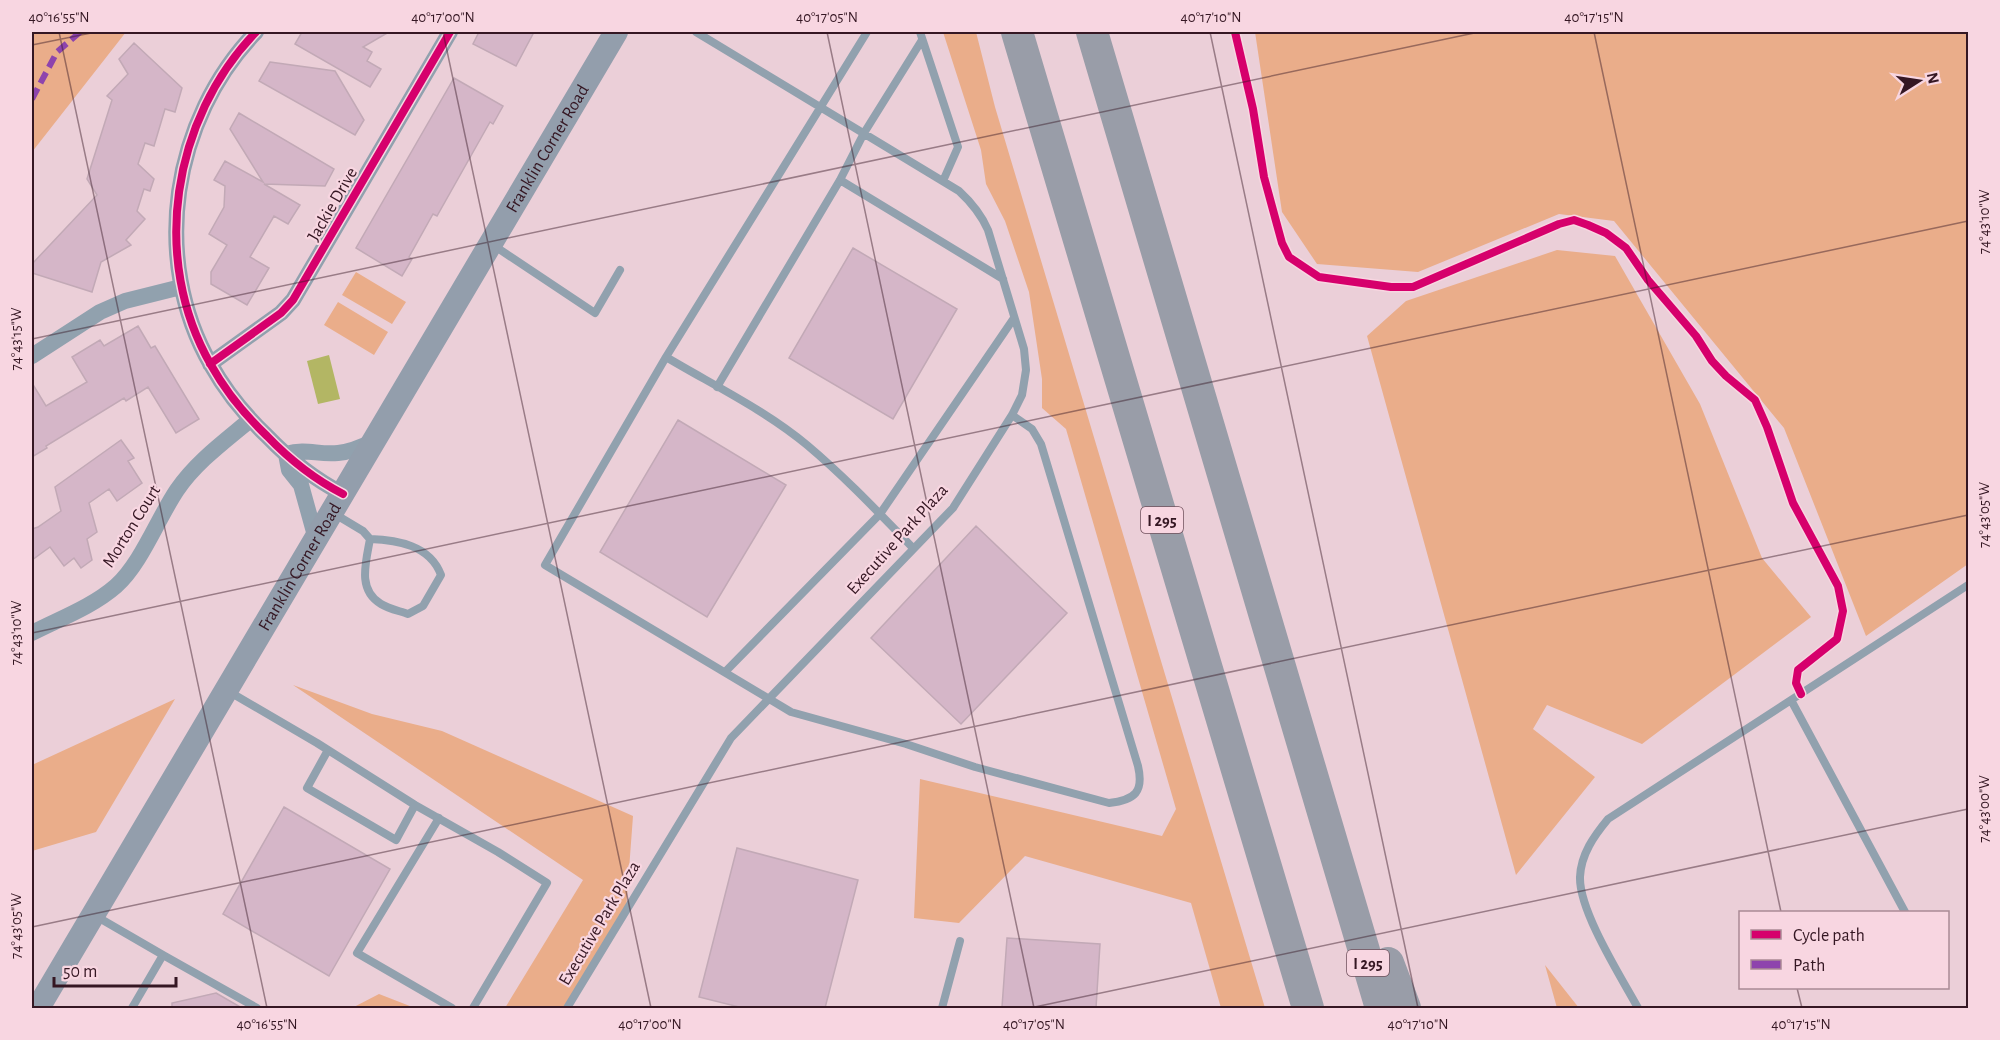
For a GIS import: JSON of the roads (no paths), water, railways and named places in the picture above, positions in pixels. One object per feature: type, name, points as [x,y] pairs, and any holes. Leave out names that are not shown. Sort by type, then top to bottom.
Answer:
[{"type":"highway","name":"I 295","points":[[1017,32],[1308,1008]]},
{"type":"highway","name":"I 295","points":[[1092,32],[1382,1008]]},
{"type":"highway","points":[[1354,917],[1384,955],[1405,1008]]},
{"type":"main road","name":"Franklin Corner Road","points":[[38,1008],[616,32]]},
{"type":"street","points":[[256,32],[230,63],[213,89],[186,156],[178,192],[176,228],[176,256],[181,287],[189,314],[210,364],[226,390],[250,420],[338,503]]},
{"type":"street","name":"Jackie Drive","points":[[210,364],[281,313],[293,300],[450,32]]},
{"type":"street","points":[[32,356],[100,312],[125,301],[181,287]]},
{"type":"street","name":"Morton Court","points":[[32,633],[99,598],[116,586],[128,573],[178,488],[204,459],[250,420]]},
{"type":"street","points":[[286,454],[301,450],[338,453],[357,449],[374,441]]},
{"type":"street","points":[[286,454],[289,470],[301,485],[316,539]]},
{"type":"lane","name":"Executive Park Plaza","points":[[567,1008],[731,738],[952,507],[1012,415],[1022,395],[1026,370],[1024,349],[988,230],[980,213],[959,191],[696,32]]},
{"type":"lane","points":[[867,32],[666,357],[545,565],[791,712],[906,744],[975,767],[1109,802],[1125,801],[1137,793],[1141,780],[1138,766],[1041,444],[1032,429],[1012,415]]},
{"type":"lane","points":[[717,387],[840,180],[864,133],[921,36]]},
{"type":"lane","points":[[921,36],[958,147],[943,181]]},
{"type":"lane","points":[[840,180],[1003,279]]},
{"type":"lane","points":[[490,243],[595,313],[620,270]]},
{"type":"lane","points":[[725,672],[880,514],[1014,318]]},
{"type":"lane","points":[[666,357],[757,410],[806,444],[852,484],[913,548]]},
{"type":"lane","points":[[338,503],[370,539],[398,540],[426,554],[438,568],[441,575],[423,606],[408,614],[381,604],[368,592],[365,572],[370,539]]},
{"type":"lane","points":[[1638,1008],[1590,918],[1581,895],[1580,876],[1584,856],[1593,838],[1608,819],[1968,585]]},
{"type":"lane","points":[[226,690],[547,883],[474,1008]]},
{"type":"lane","points":[[1791,700],[1904,911]]},
{"type":"lane","points":[[328,750],[307,788],[396,840],[415,805]]},
{"type":"lane","points":[[439,818],[357,953],[452,1008]]},
{"type":"lane","points":[[94,914],[257,1008]]},
{"type":"lane","points":[[942,1008],[960,941]]},
{"type":"lane","points":[[132,1008],[163,955]]}]
